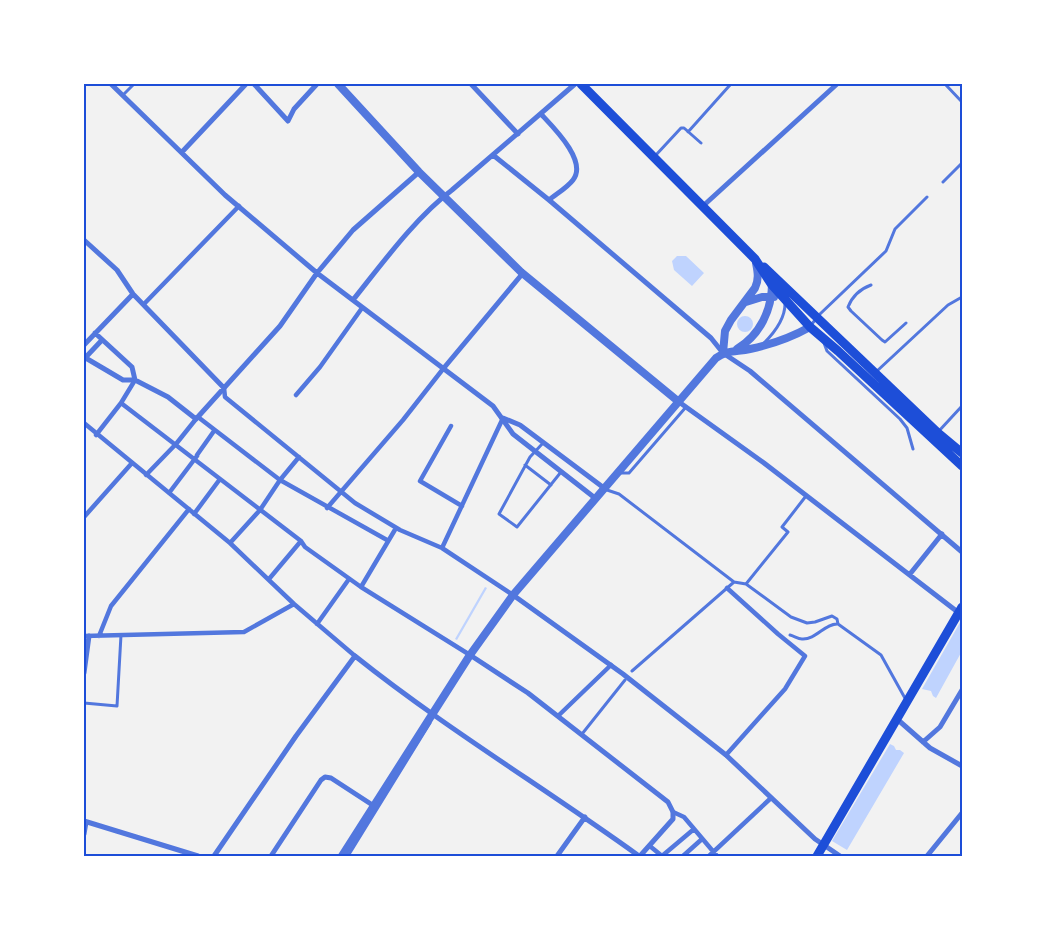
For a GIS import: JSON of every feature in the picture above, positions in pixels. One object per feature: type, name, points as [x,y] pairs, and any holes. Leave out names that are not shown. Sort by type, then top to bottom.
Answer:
[{"type":"main road","points":[[581,84],[755,259],[776,283],[818,316],[938,433],[962,453]]},
{"type":"main road","points":[[755,259],[771,272],[785,300],[810,327],[864,376],[903,417],[962,466]]},
{"type":"main road","points":[[817,856],[960,610]]},
{"type":"street","points":[[111,84],[239,206],[317,273],[493,406],[514,434],[595,498]]},
{"type":"street","points":[[182,152],[246,84]]},
{"type":"street","points":[[254,84],[288,121],[294,109],[317,84]]},
{"type":"street","points":[[338,84],[419,172],[523,273],[683,404],[960,610]]},
{"type":"street","points":[[471,84],[518,134]]},
{"type":"street","points":[[352,300],[392,252],[443,196],[575,84]]},
{"type":"street","points":[[703,206],[837,84]]},
{"type":"street","points":[[541,114],[562,136],[570,150],[576,167],[576,174],[572,181],[549,200]]},
{"type":"street","points":[[493,155],[549,200],[710,338],[723,353],[750,371],[962,552]]},
{"type":"street","points":[[146,475],[176,444],[280,326],[317,273],[353,230],[419,172]]},
{"type":"street","points":[[144,304],[239,206]]},
{"type":"street","points":[[84,240],[117,270],[133,294],[224,388],[225,396],[340,492],[396,528],[442,548],[611,664],[726,755],[823,846],[840,856]]},
{"type":"street","points":[[723,353],[725,331],[758,282],[755,259]]},
{"type":"street","points":[[326,508],[403,420],[523,273]]},
{"type":"street","points":[[736,350],[747,343],[763,322],[776,283]]},
{"type":"street","points":[[84,345],[133,294]]},
{"type":"street","points":[[745,303],[762,297],[771,297],[808,309]]},
{"type":"street","points":[[296,395],[320,367],[362,308]]},
{"type":"street","points":[[342,856],[470,655],[513,595],[617,473],[683,404],[716,358],[723,353],[762,346],[810,327]]},
{"type":"street","points":[[95,333],[132,366],[135,380],[96,435]]},
{"type":"street","points":[[102,340],[84,357],[123,380],[135,380],[168,397],[280,480],[326,508],[387,540]]},
{"type":"street","points":[[84,423],[96,435],[230,543],[294,604],[396,688],[640,856],[673,819],[673,812],[668,802],[528,693],[348,579],[220,479],[196,457],[121,402]]},
{"type":"street","points":[[503,418],[520,426],[604,488]]},
{"type":"street","points":[[442,548],[503,418]]},
{"type":"street","points":[[451,426],[420,481],[462,506]]},
{"type":"street","points":[[84,433],[88,428]]},
{"type":"street","points":[[169,493],[214,431]]},
{"type":"street","points":[[230,543],[260,510],[280,480],[299,457]]},
{"type":"street","points":[[84,518],[132,463]]},
{"type":"street","points":[[194,514],[220,479]]},
{"type":"street","points":[[99,636],[111,606],[189,509]]},
{"type":"street","points":[[361,587],[387,540],[396,528]]},
{"type":"street","points":[[910,574],[942,534]]},
{"type":"street","points":[[269,579],[301,541]]},
{"type":"street","points":[[317,624],[348,579]]},
{"type":"street","points":[[726,755],[785,689],[806,656],[778,634],[727,588]]},
{"type":"street","points":[[84,673],[86,636],[244,632],[294,604]]},
{"type":"street","points":[[214,856],[296,736],[355,656]]},
{"type":"street","points":[[558,716],[611,664]]},
{"type":"street","points":[[923,742],[940,727],[962,690]]},
{"type":"street","points":[[896,718],[923,742],[962,766]]},
{"type":"street","points":[[271,856],[325,776],[374,806]]},
{"type":"street","points":[[709,856],[716,854],[771,798]]},
{"type":"street","points":[[673,812],[684,817],[716,854]]},
{"type":"street","points":[[927,856],[962,813]]},
{"type":"street","points":[[557,856],[585,817]]},
{"type":"street","points":[[84,834],[85,822],[198,856]]},
{"type":"street","points":[[651,847],[662,856],[694,830]]},
{"type":"street","points":[[682,856],[702,839]]},
{"type":"lane","points":[[123,95],[134,84]]},
{"type":"lane","points":[[688,132],[730,84]]},
{"type":"lane","points":[[945,84],[962,102]]},
{"type":"lane","points":[[654,157],[681,128],[684,128],[701,143]]},
{"type":"lane","points":[[943,182],[962,162]]},
{"type":"lane","points":[[810,327],[818,316],[886,251],[895,229],[927,197]]},
{"type":"lane","points":[[870,285],[864,287],[851,300],[848,307],[886,342],[906,323]]},
{"type":"lane","points":[[864,376],[875,373],[948,304],[962,297]]},
{"type":"lane","points":[[762,346],[772,334],[785,312],[785,300]]},
{"type":"lane","points":[[822,338],[827,351],[903,417],[913,449]]},
{"type":"lane","points":[[938,433],[962,406]]},
{"type":"lane","points":[[544,443],[525,465],[500,514],[517,527],[561,471]]},
{"type":"lane","points":[[525,465],[551,485]]},
{"type":"lane","points":[[604,488],[619,494],[734,582],[746,584],[791,617],[807,623],[832,616],[837,619],[838,624],[881,655],[906,701]]},
{"type":"lane","points":[[746,584],[788,532],[782,527],[806,495]]},
{"type":"lane","points":[[632,671],[734,582]]},
{"type":"lane","points":[[790,635],[801,639],[812,636],[830,625],[838,624]]},
{"type":"lane","points":[[84,703],[117,706],[121,635]]},
{"type":"lane","points":[[582,734],[625,680]]},
{"type":"lane","points":[[348,856],[428,729],[433,715]]},
{"type":"water","points":[[677,256],[686,256],[704,273],[692,286],[674,270],[672,261]]},
{"type":"water","points":[[745,316],[753,324],[745,332],[737,324]]},
{"type":"water","points":[[485,587],[487,588],[457,640],[455,639]]},
{"type":"water","points":[[962,619],[962,651],[936,698],[931,691],[922,689]]},
{"type":"water","points":[[890,744],[896,750],[904,753],[847,850],[832,841]]}]
